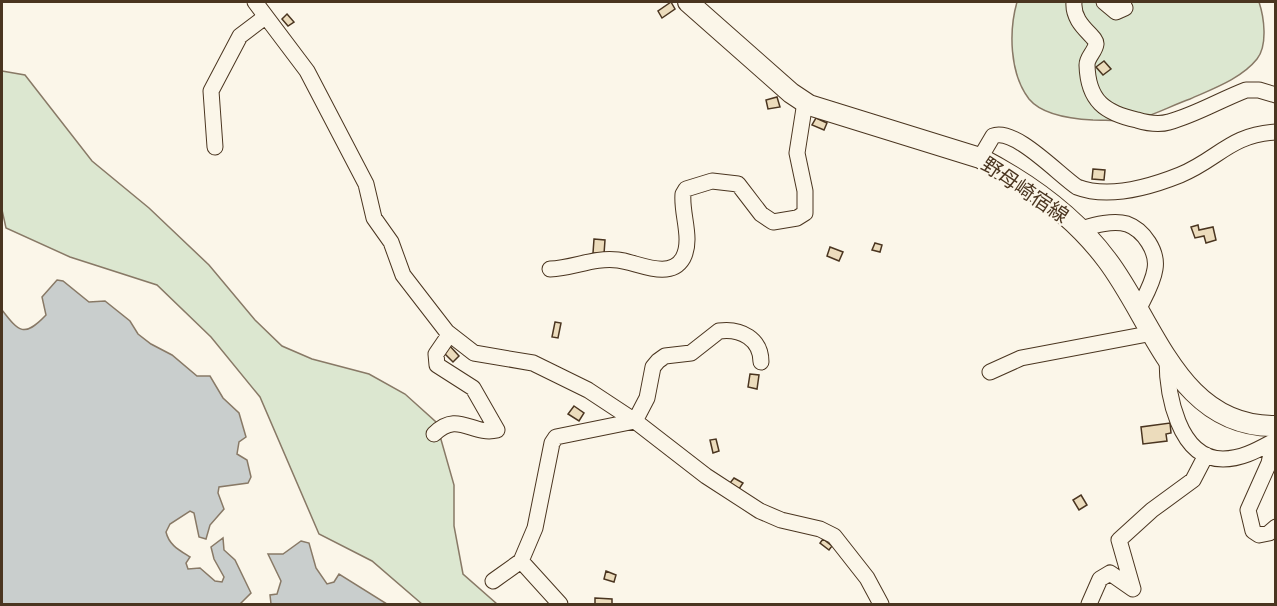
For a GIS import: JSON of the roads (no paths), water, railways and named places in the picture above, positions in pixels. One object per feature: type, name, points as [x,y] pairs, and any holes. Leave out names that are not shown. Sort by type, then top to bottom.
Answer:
[{"type":"main road","name":"野母崎宿線","points":[[687,2],[791,93],[805,102],[831,114],[980,158],[1002,169],[1041,196],[1081,230],[1107,260],[1139,308],[1167,359],[1190,391],[1219,413],[1252,424],[1275,436]]},
{"type":"street","points":[[255,2],[307,71],[366,184],[374,218],[391,242],[403,275],[411,289],[449,335],[474,353],[533,363],[588,390],[635,421],[706,476],[760,511],[781,520],[820,529],[834,536],[867,578],[881,604]]},
{"type":"street","points":[[1074,2],[1076,18],[1081,27],[1095,39],[1096,44],[1087,66],[1091,88],[1096,99],[1114,115],[1142,122],[1166,123],[1246,90],[1259,90],[1275,95]]},
{"type":"street","points":[[1104,2],[1116,12],[1125,9],[1122,2]]},
{"type":"street","points":[[215,147],[211,91],[240,36],[265,17]]},
{"type":"street","points":[[550,268],[566,268],[604,259],[655,269],[666,269],[676,265],[683,257],[686,241],[683,194],[686,189],[712,181],[738,184],[761,214],[773,222],[797,218],[805,213],[805,191],[797,153],[805,102]]},
{"type":"street","points":[[980,158],[993,136],[1003,134],[1018,140],[1077,187],[1088,191],[1111,191],[1144,186],[1181,175],[1240,138],[1275,132]]},
{"type":"street","points":[[1081,230],[1098,224],[1128,224],[1148,241],[1155,256],[1155,269],[1139,308]]},
{"type":"street","points":[[635,421],[647,398],[653,367],[664,356],[691,353],[719,331],[728,330],[741,332],[758,344],[761,362]]},
{"type":"street","points":[[990,372],[1021,358],[1153,333]]},
{"type":"street","points":[[434,434],[443,424],[452,423],[488,431],[497,430],[473,388],[437,365],[436,354],[449,335]]},
{"type":"street","points":[[1167,359],[1167,382],[1176,416],[1196,449],[1206,455],[1222,459],[1239,457],[1275,436]]},
{"type":"street","points":[[493,581],[521,561],[535,528],[552,442],[556,437],[635,421]]},
{"type":"street","points":[[1275,436],[1269,464],[1248,510],[1253,531],[1259,535],[1269,533],[1275,527]]},
{"type":"street","points":[[1089,604],[1100,579],[1110,573],[1133,589],[1119,540],[1193,480],[1206,455]]},
{"type":"street","points":[[521,561],[560,604]]}]
